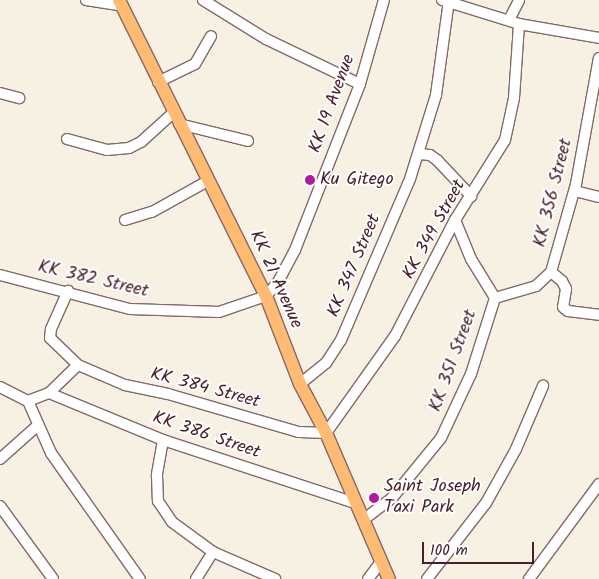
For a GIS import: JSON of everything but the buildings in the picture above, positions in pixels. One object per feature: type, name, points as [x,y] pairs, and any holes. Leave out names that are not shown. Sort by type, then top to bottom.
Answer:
[{"type":"main road","name":"KK 21 Avenue","points":[[120,3],[266,296],[300,384],[326,433],[389,579]]},
{"type":"street","points":[[86,0],[120,3]]},
{"type":"street","points":[[203,0],[258,35],[360,84]]},
{"type":"street","name":"KK 19 Avenue","points":[[266,296],[278,282],[295,250],[360,84],[384,0]]},
{"type":"street","points":[[447,0],[520,24],[599,38]]},
{"type":"street","name":"KK 347 Street","points":[[300,384],[320,370],[341,340],[419,154],[436,95],[447,0]]},
{"type":"street","points":[[509,20],[519,0]]},
{"type":"street","name":"KK 349 Street","points":[[326,433],[386,351],[455,220],[492,165],[509,130],[520,24]]},
{"type":"street","points":[[158,82],[196,64],[211,36]]},
{"type":"street","name":"KK 356 Street","points":[[494,298],[536,286],[551,272],[574,190],[599,58]]},
{"type":"street","points":[[0,93],[19,98]]},
{"type":"street","points":[[67,139],[107,150],[129,148],[176,118],[248,141]]},
{"type":"street","points":[[419,154],[430,155],[437,160],[471,196]]},
{"type":"street","points":[[125,220],[152,212],[208,180]]},
{"type":"street","points":[[574,190],[599,197]]},
{"type":"street","name":"KK 351 Street","points":[[363,520],[397,493],[441,438],[471,374],[494,298],[471,259],[455,220]]},
{"type":"street","points":[[551,272],[562,281],[566,289],[564,307],[568,311],[599,316]]},
{"type":"street","name":"KK 382 Street","points":[[0,275],[68,291],[130,310],[184,314],[219,312],[266,296]]},
{"type":"street","points":[[28,402],[49,393],[78,366],[50,338],[51,329],[68,291]]},
{"type":"street","name":"KK 384 Street","points":[[78,366],[125,385],[168,394],[299,432],[326,433]]},
{"type":"street","points":[[428,579],[486,503],[516,449],[543,386]]},
{"type":"street","points":[[0,387],[28,402],[37,426],[51,453],[140,579]]},
{"type":"street","name":"KK 386 Street","points":[[49,393],[163,440],[355,503]]},
{"type":"street","points":[[0,459],[37,426]]},
{"type":"street","points":[[163,440],[157,475],[158,501],[172,522],[213,552],[275,579]]},
{"type":"street","points":[[529,579],[599,484]]},
{"type":"street","points":[[0,506],[53,579]]},
{"type":"street","points":[[196,579],[213,552]]},
{"type":"street","points":[[368,579],[382,562]]},
{"type":"place","name":"Ku Gitego","points":[[310,180]]},
{"type":"place","name":"Saint Joseph Taxi Park","points":[[374,498]]}]
